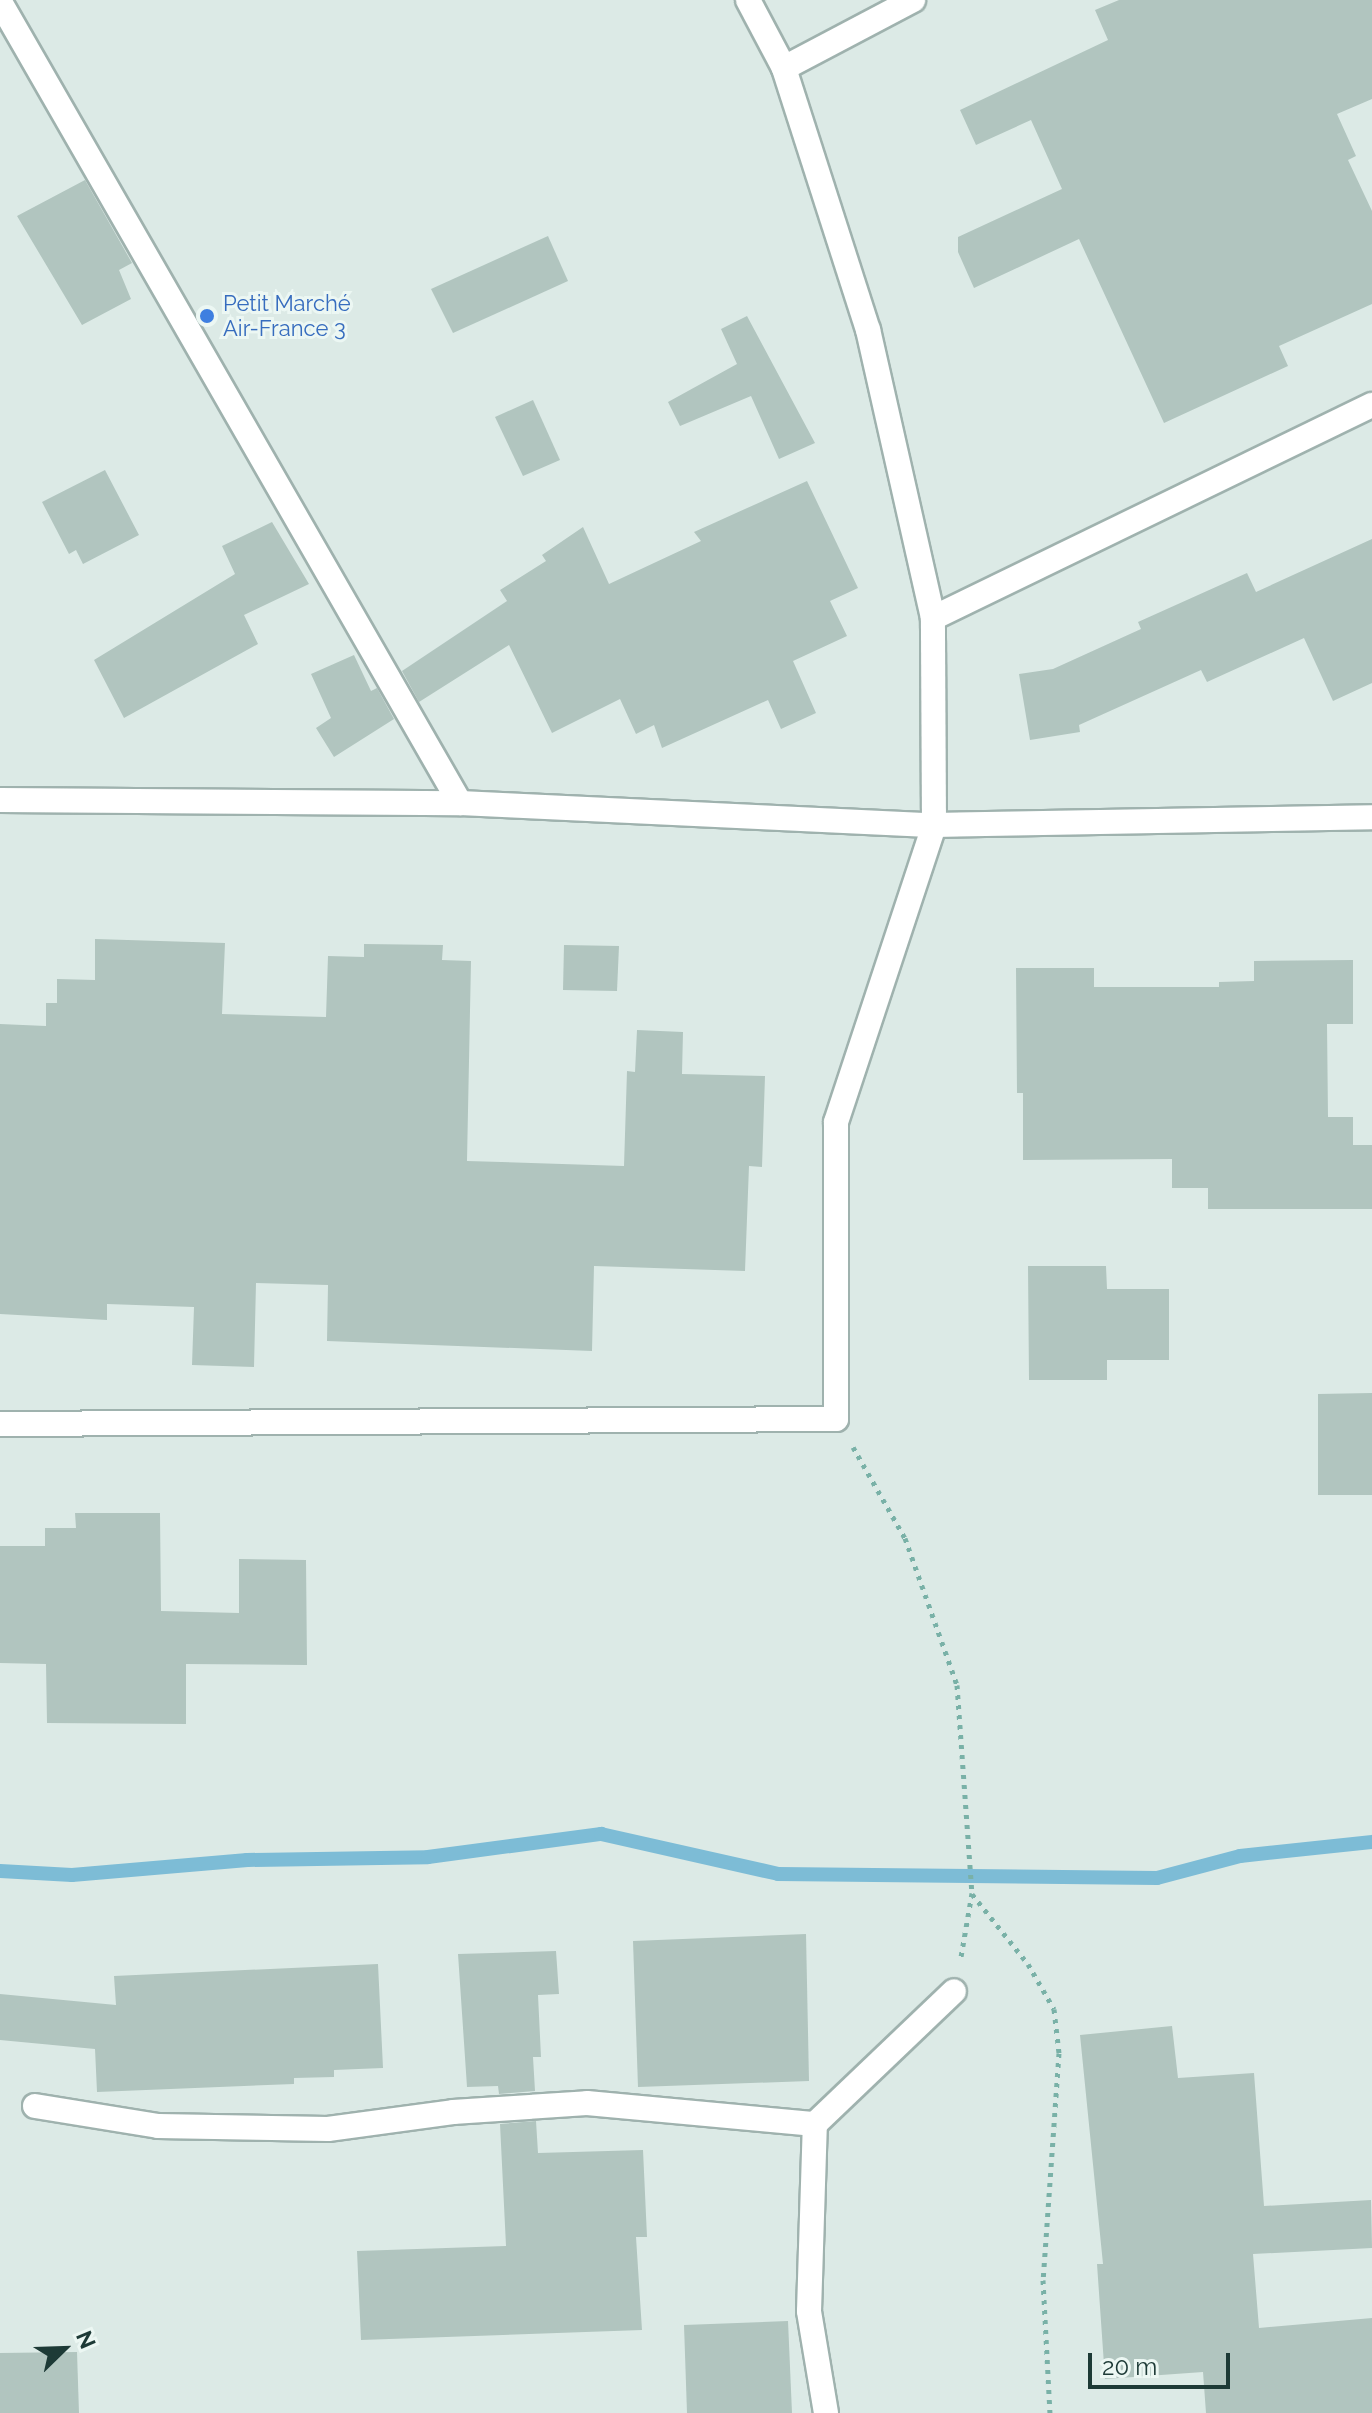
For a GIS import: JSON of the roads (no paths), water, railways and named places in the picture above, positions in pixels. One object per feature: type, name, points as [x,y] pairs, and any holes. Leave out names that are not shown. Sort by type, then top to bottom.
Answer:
[{"type":"street","points":[[0,1424],[836,1419],[836,1122],[934,825],[933,618],[868,330],[784,68],[748,0]]},
{"type":"street","points":[[784,68],[913,0]]},
{"type":"street","points":[[0,2],[460,803]]},
{"type":"street","points":[[933,618],[1372,405]]},
{"type":"street","points":[[0,800],[460,803],[934,825],[1372,817]]},
{"type":"street","points":[[826,2413],[809,2311],[815,2124],[954,1991]]},
{"type":"street","points":[[35,2106],[189,2126],[328,2129],[453,2112],[587,2103],[815,2124]]},
{"type":"waterway","points":[[0,1871],[72,1875],[247,1860],[428,1857],[601,1834],[778,1874],[1157,1878],[1240,1856],[1372,1842]]},
{"type":"place","name":"Petit Marché Air-France 3","points":[[207,316]]}]
